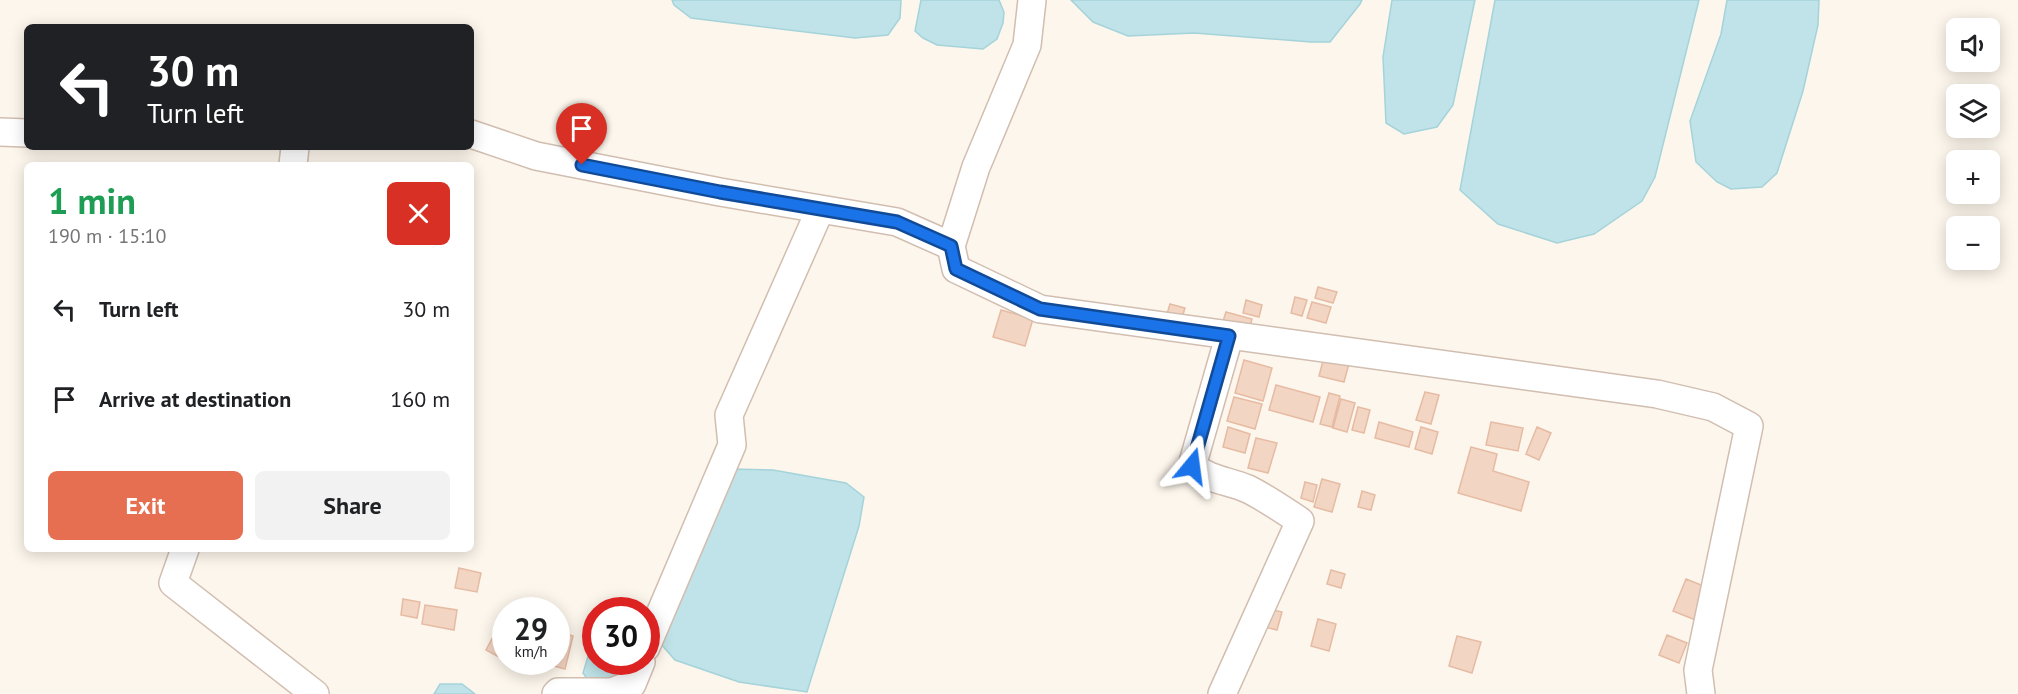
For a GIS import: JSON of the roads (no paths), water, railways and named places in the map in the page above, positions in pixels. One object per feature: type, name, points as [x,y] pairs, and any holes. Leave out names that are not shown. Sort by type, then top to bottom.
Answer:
[{"type":"street","points":[[1032,0],[1027,45],[976,167],[951,246],[956,269],[1040,309],[1657,394],[1713,407],[1749,426],[1698,670],[1701,694]]},
{"type":"street","points":[[0,132],[24,133]]},
{"type":"street","points":[[474,135],[536,156],[720,192],[897,222],[951,246]]},
{"type":"street","points":[[660,614],[732,445],[729,415],[820,210]]},
{"type":"street","points":[[1222,694],[1300,521],[1245,488],[1205,476],[1192,466],[1229,336]]},
{"type":"street","points":[[184,552],[173,583],[315,694]]},
{"type":"street","points":[[556,694],[558,692],[612,692],[632,684],[636,675]]},
{"type":"water","points":[[672,0],[901,0],[900,18],[888,35],[855,38],[691,18],[674,5]]},
{"type":"water","points":[[921,0],[999,0],[1004,12],[997,39],[983,49],[937,45],[923,38],[915,31]]},
{"type":"water","points":[[1071,0],[1362,0],[1330,42],[1311,42],[1194,33],[1128,36],[1093,22]]},
{"type":"water","points":[[1392,0],[1475,0],[1453,105],[1437,127],[1404,134],[1386,123],[1383,57]]},
{"type":"water","points":[[1495,0],[1699,0],[1655,177],[1642,201],[1594,234],[1557,243],[1498,224],[1460,190]]},
{"type":"water","points":[[1727,0],[1819,0],[1818,25],[1803,91],[1777,173],[1762,187],[1731,189],[1717,182],[1696,162],[1690,121],[1721,34]]},
{"type":"water","points":[[729,469],[773,470],[846,483],[864,497],[859,526],[807,692],[739,682],[675,660],[661,644]]},
{"type":"water","points":[[584,675],[622,675],[619,680],[589,681]]},
{"type":"water","points":[[440,684],[462,684],[475,694],[434,694]]}]
